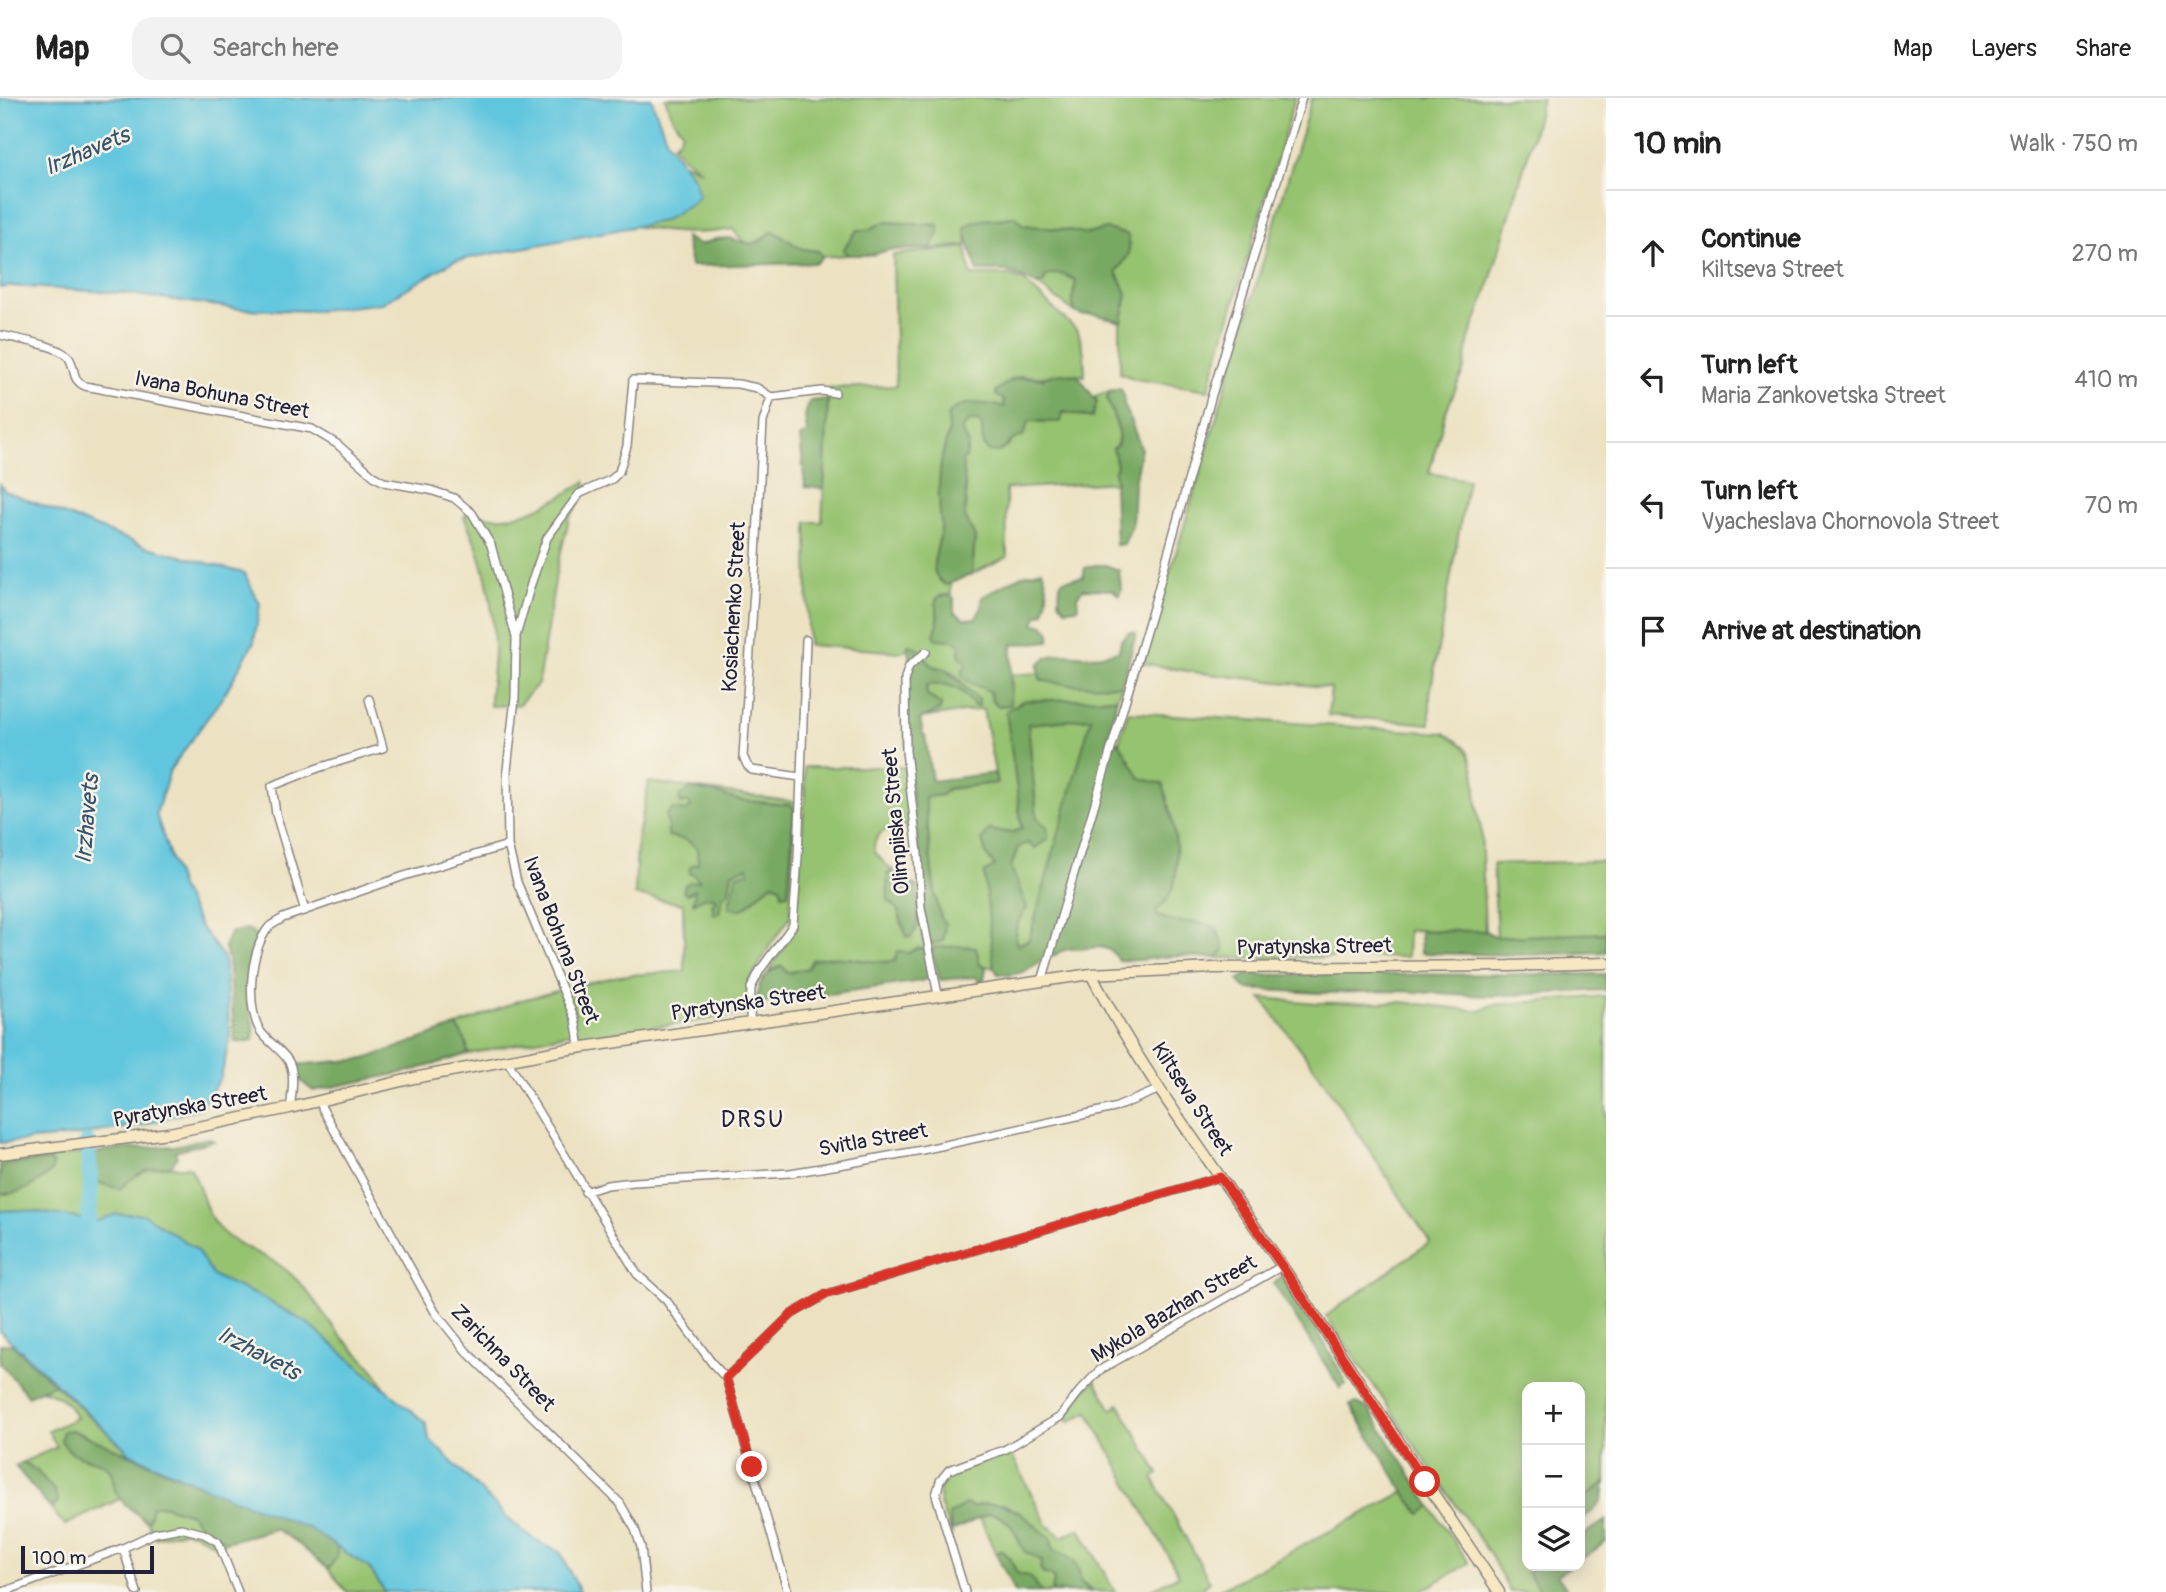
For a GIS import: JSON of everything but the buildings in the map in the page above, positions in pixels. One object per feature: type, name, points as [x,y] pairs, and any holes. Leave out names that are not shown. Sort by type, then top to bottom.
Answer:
[{"type":"street","points":[[1042,981],[1153,608],[1211,398],[1302,98]]},
{"type":"street","name":"Ivana Bohuna Street","points":[[0,335],[63,353],[68,358],[75,379],[85,386],[312,429],[337,444],[384,482],[430,490],[454,498],[472,513],[491,545],[516,637]]},
{"type":"street","name":"Ivana Bohuna Street","points":[[580,1047],[575,1019],[517,882],[508,845],[507,770],[515,698],[516,637],[547,538],[579,494],[612,479],[619,472],[627,446],[632,380],[738,384],[757,388],[771,397],[822,391],[835,393]]},
{"type":"street","name":"Kosiachenko Street","points":[[771,397],[763,422],[743,756],[752,770],[800,777]]},
{"type":"street","points":[[750,1022],[751,988],[760,970],[793,925],[806,640]]},
{"type":"street","name":"Olimpiiska Street","points":[[926,652],[909,666],[905,678],[906,751],[921,907],[938,995]]},
{"type":"street","points":[[305,911],[276,814],[272,786],[318,768],[383,748],[369,699]]},
{"type":"street","name":"Ivana Bohuna Street","points":[[290,1108],[290,1065],[261,1032],[255,1018],[252,978],[256,952],[269,927],[283,918],[404,876],[508,845]]},
{"type":"street","name":"Pyratynska Street","points":[[0,1154],[169,1133],[290,1108],[414,1078],[580,1047],[1091,974],[1213,968],[1510,966],[1606,962]]},
{"type":"street","name":"Kiltseva Street","points":[[1091,974],[1106,1003],[1161,1089],[1499,1592]]},
{"type":"street","points":[[507,1060],[637,1274],[666,1300],[726,1378],[788,1592]]},
{"type":"street","name":"Svitla Street","points":[[585,1192],[607,1185],[634,1182],[790,1173],[909,1152],[1114,1108],[1161,1089]]},
{"type":"street","name":"Zarichna Street","points":[[320,1100],[328,1120],[435,1312],[467,1351],[620,1503],[635,1529],[641,1547],[646,1592]]},
{"type":"street","points":[[726,1378],[792,1314],[827,1294],[1220,1177]]},
{"type":"street","name":"Mykola Bazhan Street","points":[[965,1592],[936,1494],[940,1481],[949,1470],[1006,1449],[1060,1417],[1100,1370],[1282,1266]]},
{"type":"street","points":[[3,1592],[123,1548],[155,1533],[181,1528],[204,1534],[218,1542],[238,1592]]},
{"type":"street","points":[[123,1548],[137,1592]]},
{"type":"green space","points":[[665,98],[1295,98],[1208,390],[1135,379],[1120,373],[1120,321],[1122,322],[1116,272],[1127,255],[1129,241],[1128,235],[1107,229],[1087,235],[1023,225],[1015,216],[1002,220],[990,219],[966,238],[968,245],[930,249],[939,233],[938,225],[884,222],[843,250],[848,255],[822,257],[818,251],[802,249],[773,231],[752,244],[743,241],[733,229],[684,232],[634,226],[663,221],[694,179],[681,162],[702,171],[685,159],[673,145],[682,131],[673,119]]},
{"type":"green space","points":[[1312,98],[1542,98],[1487,291],[1469,339],[1464,369],[1445,414],[1429,473],[1468,480],[1430,694],[1430,724],[1328,715],[1331,688],[1192,672],[1143,663]]},
{"type":"green space","points":[[1015,216],[1023,225],[1087,234],[1106,229],[1128,235],[1129,254],[1116,272],[1127,293],[1122,322],[1075,312],[1072,301],[1076,281],[1065,275],[1049,275],[1045,277],[1044,283],[1038,285],[1007,271],[977,271],[965,227],[977,221]]},
{"type":"green space","points":[[884,222],[938,225],[939,233],[930,249],[888,250],[872,255],[848,255],[843,250],[857,230],[868,230]]},
{"type":"green space","points":[[773,231],[802,249],[818,251],[822,257],[816,263],[691,266],[685,237],[699,245],[729,238],[750,244],[759,242]]},
{"type":"green space","points":[[966,247],[971,275],[1008,275],[1024,281],[1078,331],[1084,353],[1085,376],[1061,373],[1044,377],[1021,376],[1010,380],[1004,400],[1006,407],[964,404],[950,434],[942,463],[942,529],[936,552],[946,585],[951,583],[951,595],[940,596],[936,600],[938,623],[947,640],[960,644],[971,671],[979,683],[991,692],[992,701],[1012,687],[1011,675],[1039,673],[1040,679],[1069,684],[1122,685],[1117,698],[1023,701],[1019,810],[1022,828],[1012,833],[989,830],[986,854],[995,867],[994,968],[980,965],[959,946],[932,952],[929,940],[945,925],[934,884],[925,797],[942,795],[947,789],[997,783],[983,709],[920,718],[940,710],[941,705],[928,696],[928,685],[952,686],[970,701],[964,686],[954,674],[929,664],[923,654],[908,646],[907,650],[902,652],[808,645],[807,522],[822,522],[829,388],[896,386],[893,255]]},
{"type":"green space","points":[[1053,273],[1076,281],[1072,301],[1075,312],[1038,285],[1044,283],[1045,277]]},
{"type":"green space","points":[[1061,373],[1078,376],[1097,402],[1092,418],[1063,412],[1061,422],[1029,421],[1023,436],[1013,440],[1000,452],[989,451],[983,446],[982,425],[977,421],[969,421],[961,430],[968,443],[966,458],[962,461],[966,492],[965,517],[975,537],[972,574],[946,585],[935,574],[934,560],[941,528],[939,484],[949,431],[947,416],[967,404],[1005,407],[1004,400],[996,395],[996,391],[1008,382],[1023,378],[1043,379]]},
{"type":"green space","points":[[1120,388],[1141,448],[1134,484],[1132,525],[1124,544],[1116,545],[1114,472],[1117,466],[1113,448],[1118,444],[1119,431],[1107,399],[1109,391]]},
{"type":"green space","points":[[1109,391],[1107,399],[1119,431],[1115,459],[1116,482],[1006,489],[1007,557],[972,574],[975,537],[965,517],[966,492],[961,461],[967,450],[961,430],[969,421],[977,421],[1007,447],[1029,421],[1051,421],[1069,412],[1084,417],[1093,411],[1097,402],[1095,396]]},
{"type":"green space","points":[[828,399],[824,489],[805,487],[800,437],[807,433],[805,415],[810,401]]},
{"type":"green space","points":[[585,482],[587,491],[569,519],[557,568],[538,684],[518,705],[490,706],[494,654],[492,614],[482,564],[464,517],[471,510],[485,516],[515,516],[545,505]]},
{"type":"green space","points":[[1095,565],[1119,570],[1119,596],[1113,590],[1083,589],[1077,596],[1078,608],[1065,609],[1059,601],[1060,584],[1064,580],[1083,577],[1085,568]]},
{"type":"green space","points":[[1042,570],[1047,586],[1046,601],[1044,612],[1037,616],[1034,624],[1044,625],[1050,632],[1049,641],[1012,645],[1010,705],[998,706],[992,701],[990,692],[968,682],[962,676],[962,670],[967,666],[959,654],[960,644],[953,640],[937,639],[934,635],[938,623],[936,600],[940,596],[951,595],[954,598],[954,612],[965,619],[976,618],[982,606],[982,597],[1020,576]]},
{"type":"green space","points":[[1129,632],[1136,633],[1122,685],[1067,684],[1040,679],[1038,665],[1048,657],[1060,654],[1093,656],[1119,651],[1121,640]]},
{"type":"green space","points":[[908,645],[919,649],[932,665],[945,669],[979,700],[979,706],[974,706],[954,687],[942,684],[927,685],[928,696],[941,704],[940,710],[920,719],[932,781],[994,773],[997,783],[947,789],[942,795],[925,797],[934,884],[945,924],[943,941],[932,944],[927,937],[907,751],[906,678],[910,667]]},
{"type":"green space","points":[[1117,698],[1108,740],[1119,742],[1140,778],[1163,784],[1176,842],[1173,886],[1167,900],[1156,911],[1158,916],[1169,920],[1199,923],[1215,929],[1224,951],[1216,958],[1176,956],[1118,960],[1106,948],[1095,947],[1062,951],[1044,958],[1024,972],[998,974],[994,968],[984,873],[995,866],[986,854],[982,840],[989,830],[1012,833],[1022,828],[1006,711],[1023,701]],"holes":[[[1091,718],[1029,940],[1017,945],[1017,925],[1027,908],[1011,867],[1018,847],[1028,843],[1035,848],[1048,839],[1047,827],[1037,818],[1028,724]]]},
{"type":"green space","points":[[1128,712],[1445,733],[1463,746],[1473,764],[1481,828],[1485,931],[1408,930],[1407,957],[1216,958],[1224,951],[1217,926],[1118,924],[1119,742]]},
{"type":"green space","points":[[1092,718],[1029,940],[1017,945],[1017,925],[1027,908],[1011,867],[1018,847],[1028,843],[1046,827],[1037,818],[1028,724]]},
{"type":"green space","points":[[804,767],[904,767],[911,827],[885,830],[877,838],[874,851],[894,871],[889,872],[888,900],[897,906],[903,928],[916,930],[915,923],[919,918],[925,950],[918,948],[896,961],[879,963],[849,958],[812,960],[808,968],[787,973],[782,966],[769,971],[795,929],[805,792]]},
{"type":"green space","points":[[649,782],[796,802],[790,918],[748,984],[746,1014],[589,1036],[571,1033],[468,1054],[466,1042],[457,1026],[518,1001],[618,976],[685,971],[683,904],[635,895],[637,841]]},
{"type":"green space","points":[[691,789],[739,800],[791,805],[794,809],[788,893],[782,894],[780,886],[773,883],[744,908],[729,908],[736,875],[749,872],[748,867],[732,872],[729,891],[723,896],[719,913],[714,914],[714,897],[706,897],[693,903],[695,889],[688,894],[683,892],[685,885],[700,881],[690,874],[690,868],[698,864],[697,848],[686,840],[668,836],[665,816],[672,809],[687,811],[691,806],[689,802],[681,804],[679,796]]},
{"type":"green space","points":[[1606,861],[1606,933],[1497,937],[1493,864]]},
{"type":"green space","points":[[894,871],[917,886],[918,920],[911,937],[907,937],[898,912],[888,900],[887,874]]},
{"type":"green space","points":[[246,929],[253,932],[258,939],[252,955],[248,981],[254,1033],[252,1041],[235,1042],[228,958],[224,947],[230,933]]},
{"type":"green space","points":[[1420,931],[1485,931],[1497,937],[1606,933],[1606,952],[1525,955],[1421,953]]},
{"type":"green space","points":[[976,947],[980,965],[986,968],[981,983],[976,977],[940,980],[933,948]]},
{"type":"green space","points":[[918,948],[925,950],[930,977],[921,981],[758,1004],[759,985],[762,980],[782,966],[787,973],[808,968],[812,960],[823,958],[895,961],[897,951],[908,953]]},
{"type":"green space","points":[[1606,974],[1606,990],[1489,996],[1399,991],[1321,993],[1246,989],[1238,980],[1246,975]]},
{"type":"green space","points":[[1606,996],[1606,1484],[1585,1498],[1585,1382],[1522,1382],[1522,1571],[1528,1571],[1541,1592],[1510,1592],[1491,1556],[1326,1316],[1430,1242],[1319,1074],[1261,998],[1317,1003],[1401,1002],[1481,1011],[1492,1005]]},
{"type":"green space","points":[[457,1026],[466,1042],[468,1054],[411,1071],[313,1091],[301,1081],[295,1065],[365,1059]]},
{"type":"green space","points":[[208,1138],[214,1141],[175,1151],[177,1157],[171,1166],[143,1172],[120,1189],[93,1179],[93,1154],[106,1150],[175,1146]]},
{"type":"green space","points":[[85,1153],[87,1176],[102,1184],[151,1167],[190,1167],[217,1226],[230,1238],[290,1273],[340,1335],[371,1367],[385,1389],[307,1323],[261,1297],[213,1276],[196,1249],[116,1214],[98,1221],[23,1210],[0,1211],[0,1194],[14,1192],[35,1182],[53,1170],[53,1165],[49,1160],[5,1165],[0,1168],[0,1162]]},
{"type":"green space","points":[[49,1160],[53,1170],[34,1184],[23,1190],[0,1194],[0,1168],[5,1165]]},
{"type":"green space","points":[[1281,1277],[1287,1283],[1294,1300],[1315,1326],[1344,1378],[1345,1384],[1340,1388],[1274,1284]]},
{"type":"green space","points":[[0,1344],[12,1344],[54,1384],[28,1396],[0,1363]]},
{"type":"green space","points":[[1095,1380],[1112,1410],[1119,1404],[1159,1474],[1153,1478],[1210,1582],[1198,1592],[1147,1592],[1179,1575],[1088,1412],[1068,1422],[1066,1416]]},
{"type":"green space","points":[[54,1384],[131,1454],[108,1447],[82,1433],[63,1432],[61,1440],[72,1452],[108,1468],[120,1499],[65,1525],[51,1509],[58,1501],[37,1471],[23,1462],[57,1447],[48,1431],[76,1418],[62,1400],[41,1390]]},
{"type":"green space","points":[[1357,1403],[1369,1409],[1431,1507],[1421,1514],[1404,1492],[1350,1405]]},
{"type":"green space","points":[[72,1430],[308,1528],[337,1547],[337,1557],[328,1569],[296,1542],[275,1529],[226,1542],[202,1528],[191,1514],[162,1505],[151,1507],[147,1522],[118,1496],[107,1467],[66,1447],[61,1440],[63,1431]]},
{"type":"green space","points":[[1011,1453],[1047,1525],[1062,1537],[1080,1529],[1115,1592],[1095,1590],[1083,1584],[1079,1580],[1075,1565],[1053,1550],[1051,1539],[1022,1514],[1003,1504],[973,1507],[950,1524],[952,1536],[940,1504],[942,1485],[957,1471]]},
{"type":"green space","points":[[23,1462],[37,1471],[54,1490],[58,1501],[51,1509],[15,1466]]},
{"type":"green space","points":[[1604,1483],[1601,1501],[1585,1516],[1585,1498]]},
{"type":"green space","points":[[1404,1492],[1420,1514],[1431,1507],[1469,1563],[1420,1592],[1215,1592]]},
{"type":"green space","points":[[965,1504],[973,1507],[1003,1504],[1022,1514],[1051,1539],[1053,1550],[1074,1562],[1083,1585],[1093,1592],[1052,1592],[1054,1579],[1044,1574],[1040,1568],[1042,1561],[1024,1551],[1012,1527],[998,1516],[990,1513],[952,1531],[949,1515]]},
{"type":"green space","points":[[162,1505],[191,1514],[202,1528],[226,1542],[215,1545],[187,1532],[156,1538],[147,1522],[151,1513],[150,1507]]},
{"type":"green space","points":[[990,1513],[1010,1524],[1021,1545],[1042,1561],[1054,1579],[1052,1592],[1041,1592],[1030,1577],[1017,1573],[1010,1559],[1001,1550],[996,1554],[980,1518]]},
{"type":"green space","points":[[1606,1520],[1606,1542],[1585,1557],[1585,1534]]},
{"type":"green space","points":[[337,1547],[369,1568],[385,1592],[347,1592],[328,1569],[337,1557]]},
{"type":"green space","points":[[1001,1550],[1010,1559],[1017,1573],[1030,1577],[1041,1592],[1015,1592],[996,1554]]},
{"type":"green space","points":[[1563,1571],[1557,1575],[1569,1592],[1541,1592],[1527,1572]]},
{"type":"water","points":[[0,98],[651,98],[668,143],[694,179],[699,195],[693,202],[663,221],[454,261],[382,303],[315,311],[241,309],[122,293],[11,286],[0,288]]},
{"type":"water","points":[[0,484],[5,491],[144,546],[244,573],[260,604],[254,642],[224,695],[170,770],[156,814],[180,887],[200,926],[224,958],[230,1038],[221,1077],[200,1108],[143,1125],[66,1137],[0,1143]]},
{"type":"water","points":[[23,1210],[98,1221],[116,1214],[143,1214],[196,1249],[213,1276],[261,1297],[307,1323],[426,1423],[429,1439],[513,1523],[538,1542],[560,1552],[580,1592],[385,1592],[369,1568],[308,1528],[216,1492],[131,1454],[0,1331],[0,1211]]},
{"type":"waterway","name":"Irzhavets","points":[[87,1142],[91,1185],[87,1241]]},
{"type":"district","name":"DRSU","points":[[753,1119]]},
{"type":"route","points":[[752,1467],[726,1378],[792,1314],[827,1294],[1220,1177],[1425,1482]]}]
